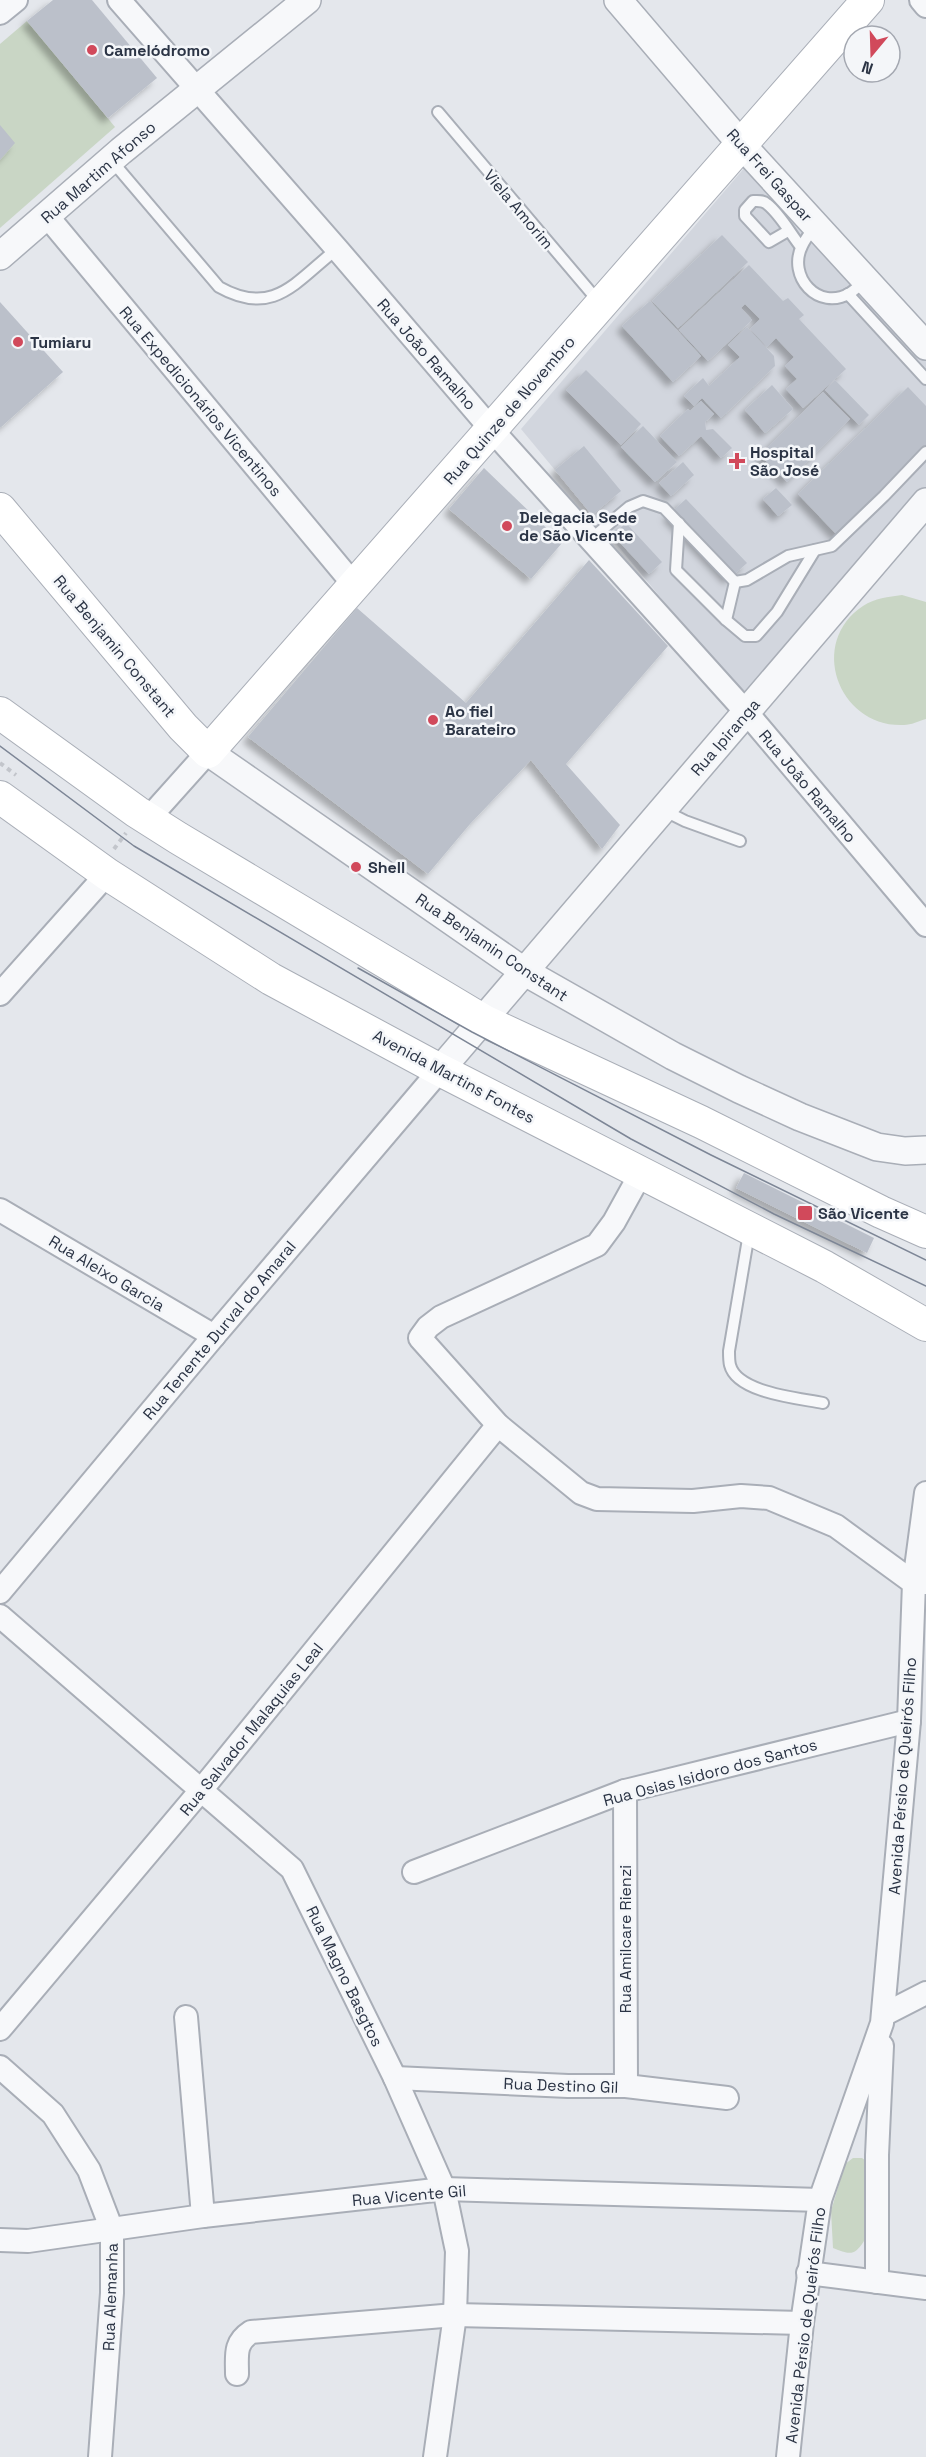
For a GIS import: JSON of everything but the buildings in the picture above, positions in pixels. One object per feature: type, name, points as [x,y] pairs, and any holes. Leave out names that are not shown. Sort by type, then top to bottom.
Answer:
[{"type":"main road","name":"Rua Quinze de Novembro","points":[[208,752],[867,0]]},
{"type":"main road","name":"Rua Benjamin Constant","points":[[0,509],[183,727],[208,752]]},
{"type":"main road","points":[[0,713],[148,819],[257,887],[484,1021],[690,1117],[926,1232]]},
{"type":"main road","name":"Avenida Martins Fontes","points":[[0,797],[107,874],[271,979],[440,1070],[825,1267],[926,1325]]},
{"type":"street","points":[[0,13],[16,0]]},
{"type":"street","name":"Rua João Ramalho","points":[[118,0],[337,249],[492,430],[747,713],[926,926]]},
{"type":"street","name":"Rua Martim Afonso","points":[[0,256],[110,159],[307,0]]},
{"type":"street","name":"Rua Frei Gaspar","points":[[618,0],[741,144],[808,236],[857,287],[926,346]]},
{"type":"street","points":[[921,0],[926,6]]},
{"type":"street","name":"Rua Expedicionários Vicentinos","points":[[46,216],[355,586]]},
{"type":"street","name":"Rua Ipiranga","points":[[525,972],[926,502]]},
{"type":"street","name":"Rua Quinze de Novembro","points":[[148,819],[208,752]]},
{"type":"street","name":"Rua Benjamin Constant","points":[[208,752],[525,972],[578,1004],[674,1056],[800,1117],[877,1147],[905,1151],[926,1150]]},
{"type":"street","points":[[0,994],[107,874]]},
{"type":"street","points":[[440,1070],[525,972]]},
{"type":"street","name":"Rua Tenente Durval do Amaral","points":[[0,1592],[440,1070]]},
{"type":"street","points":[[641,1173],[614,1222],[597,1245],[441,1317],[428,1327],[420,1338],[498,1425],[580,1493],[597,1499],[693,1501],[741,1496],[769,1498],[836,1526],[920,1583]]},
{"type":"street","name":"Rua Aleixo Garcia","points":[[0,1210],[214,1336]]},
{"type":"street","name":"Rua Salvador Malaquias Leal","points":[[0,2029],[202,1789],[498,1425]]},
{"type":"street","name":"Avenida Pérsio de Queirós Filho","points":[[877,2282],[877,2154],[883,2019],[916,1757],[909,1721],[926,1493]]},
{"type":"street","name":"Rua Magno Basgtos","points":[[0,1616],[292,1869],[395,2078],[444,2189],[457,2251],[454,2315],[435,2457]]},
{"type":"street","name":"Rua Osias Isidoro dos Santos","points":[[414,1872],[624,1791],[909,1721]]},
{"type":"street","name":"Rua Amilcare Rienzi","points":[[624,1791],[626,2086]]},
{"type":"street","points":[[883,2019],[926,1993]]},
{"type":"street","points":[[186,2017],[203,2216]]},
{"type":"street","name":"Avenida Pérsio de Queirós Filho","points":[[788,2457],[808,2273],[820,2200],[883,2019]]},
{"type":"street","name":"Rua Alemanha","points":[[0,2067],[53,2114],[89,2170],[112,2230],[112,2293],[100,2457]]},
{"type":"street","name":"Rua Destino Gil","points":[[395,2078],[568,2086],[626,2086],[727,2098]]},
{"type":"street","points":[[838,2149],[858,2149],[877,2154]]},
{"type":"street","name":"Rua Vicente Gil","points":[[0,2240],[28,2241],[203,2216],[444,2189],[820,2200]]},
{"type":"street","points":[[808,2273],[926,2288]]},
{"type":"street","points":[[237,2374],[237,2349],[242,2337],[251,2332],[454,2315],[802,2323]]},
{"type":"lane","name":"Viela Amorim","points":[[438,112],[601,305]]},
{"type":"lane","points":[[110,159],[219,287],[232,294],[264,299],[280,295],[337,249]]},
{"type":"lane","points":[[789,231],[808,236],[798,266],[804,285],[816,295],[832,298],[857,287],[926,379]]},
{"type":"lane","points":[[735,582],[747,580],[788,556],[832,546],[926,452]]},
{"type":"lane","points":[[591,539],[629,507],[643,501],[664,508],[735,582]]},
{"type":"lane","points":[[679,523],[676,570],[745,636],[756,636],[777,612],[815,550]]},
{"type":"lane","points":[[726,620],[735,582]]},
{"type":"lane","points":[[663,809],[685,821],[740,841]]},
{"type":"lane","points":[[749,1229],[729,1351],[730,1366],[738,1378],[752,1387],[823,1403]]},
{"type":"shaded area","name":"Hospital São José","points":[[746,166],[926,356],[926,493],[748,703],[521,429]]},
{"type":"green space","points":[[27,21],[115,127],[0,228],[0,44]]},
{"type":"green space","points":[[902,595],[926,602],[926,719],[904,725],[881,722],[862,713],[848,698],[838,680],[834,661],[837,641],[846,622],[868,603]]},
{"type":"green space","points":[[853,2158],[862,2158],[870,2164],[864,2241],[857,2250],[847,2253],[833,2248],[831,2211],[845,2164]]},
{"type":"tram line","points":[[0,746],[134,846],[631,1139],[774,1214],[926,1286]]},
{"type":"tram line","points":[[358,968],[472,1032],[711,1155],[926,1260]]},
{"type":"place","name":"Camelódromo","points":[[92,50]]},
{"type":"place","name":"Tumiaru","points":[[18,342]]},
{"type":"place","name":"Hospital São José","points":[[737,461]]},
{"type":"place","name":"Delegacia Sede de São Vicente","points":[[507,526]]},
{"type":"place","name":"Ao fiel Barateiro","points":[[433,720]]},
{"type":"place","name":"Shell","points":[[356,867]]},
{"type":"place","name":"São Vicente","points":[[805,1213]]}]
